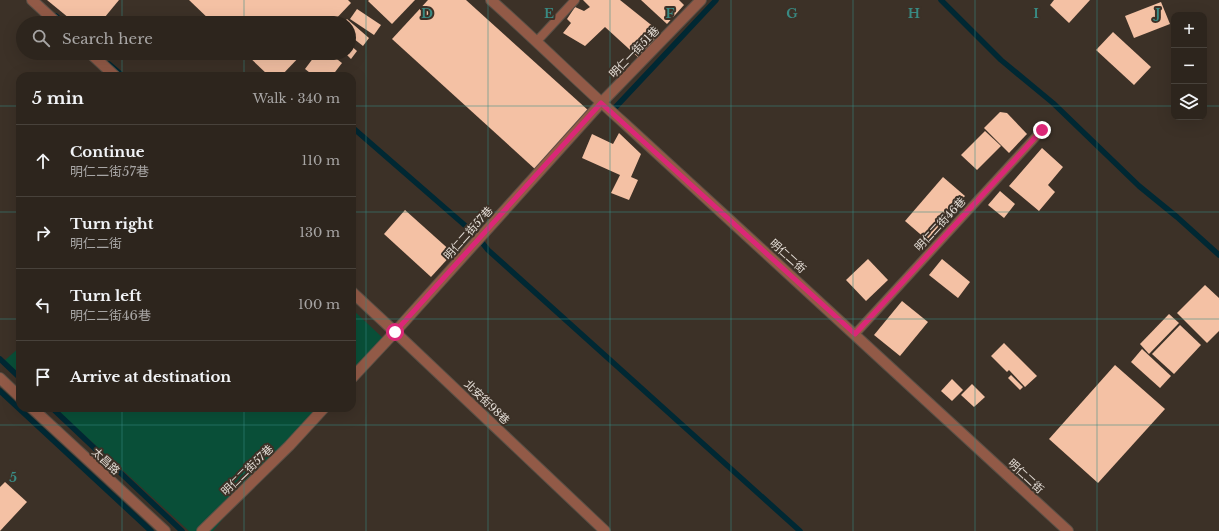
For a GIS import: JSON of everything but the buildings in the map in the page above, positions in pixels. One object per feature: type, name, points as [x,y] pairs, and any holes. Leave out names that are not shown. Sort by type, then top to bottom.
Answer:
[{"type":"street","points":[[32,0],[49,16]]},
{"type":"street","name":"明仁二街","points":[[491,0],[537,41],[601,103],[855,334],[1068,531]]},
{"type":"street","name":"明仁一街51巷","points":[[601,103],[701,0]]},
{"type":"street","points":[[98,60],[111,72]]},
{"type":"street","name":"明仁二街57巷","points":[[356,374],[601,103]]},
{"type":"street","name":"北安街98巷","points":[[356,296],[605,531]]},
{"type":"street","points":[[0,378],[16,393]]},
{"type":"street","name":"太昌路","points":[[36,412],[165,531]]},
{"type":"street","name":"明仁二街57巷","points":[[202,531],[289,446],[320,412]]},
{"type":"lane","points":[[537,41],[575,0]]},
{"type":"lane","name":"明仁二街46巷","points":[[855,334],[1042,130]]},
{"type":"green space","points":[[356,313],[385,340],[356,370]]},
{"type":"green space","points":[[16,350],[16,372],[4,361]]},
{"type":"green space","points":[[59,412],[315,412],[278,451],[213,531],[189,531]]},
{"type":"waterway","points":[[611,112],[716,0]]},
{"type":"waterway","points":[[941,0],[1001,60],[1053,103],[1139,186],[1177,217],[1219,255]]},
{"type":"waterway","points":[[109,64],[118,72]]},
{"type":"waterway","points":[[356,130],[476,235],[488,250],[800,531]]},
{"type":"waterway","points":[[0,359],[16,374]]},
{"type":"waterway","points":[[0,391],[16,406]]},
{"type":"waterway","points":[[23,412],[151,531]]},
{"type":"waterway","points":[[56,412],[182,531]]},
{"type":"route","points":[[395,332],[601,103],[855,334],[1042,130]]}]
